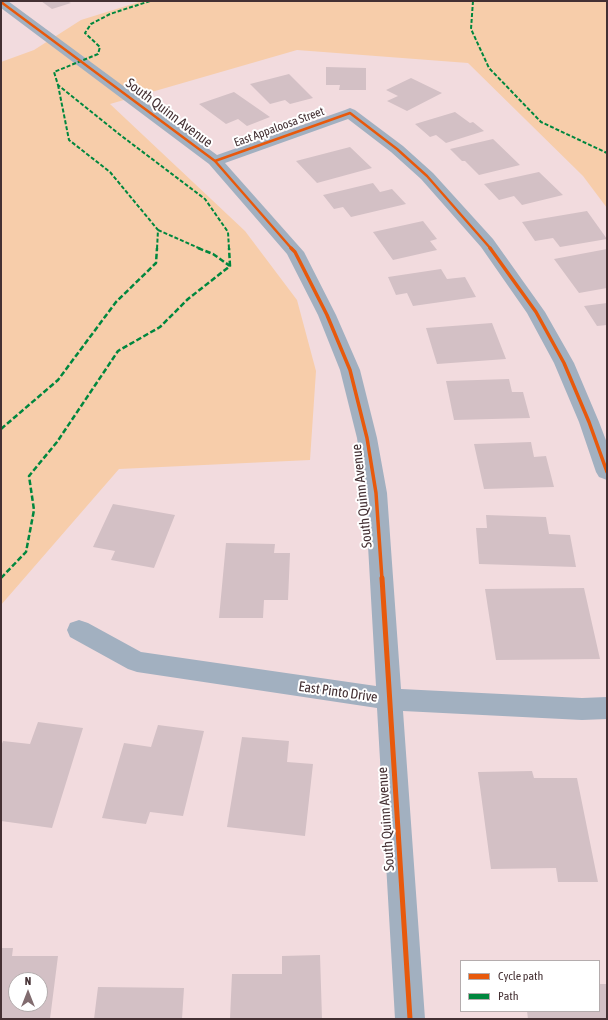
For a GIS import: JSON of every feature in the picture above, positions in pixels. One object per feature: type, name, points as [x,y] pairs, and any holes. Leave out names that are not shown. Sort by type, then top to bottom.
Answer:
[{"type":"street","name":"South Quinn Avenue","points":[[1,2],[215,161],[295,252],[327,314],[350,370],[367,438],[376,493],[410,1019]]},
{"type":"street","name":"East Appaloosa Street","points":[[215,161],[350,113],[397,149],[427,176],[487,243],[536,312],[564,363],[589,422],[607,472]]},
{"type":"street","name":"East Pinto Drive","points":[[79,630],[137,662],[389,699],[574,709],[607,708]]},
{"type":"shaded area","points":[[142,1],[607,1],[607,208],[583,176],[468,63],[297,50],[110,104],[245,231],[297,300],[316,371],[310,460],[119,469],[1,605],[1,62],[34,50],[81,20]]},
{"type":"building","points":[[41,1],[72,1],[69,2],[71,3],[52,9]]},
{"type":"building","points":[[326,67],[366,68],[366,90],[339,90],[340,85],[326,85]]},
{"type":"building","points":[[289,74],[313,98],[290,104],[285,100],[270,104],[250,84]]},
{"type":"building","points":[[411,78],[442,93],[407,111],[387,101],[398,96],[386,90]]},
{"type":"building","points":[[234,92],[270,117],[247,126],[238,119],[226,124],[199,104]]},
{"type":"building","points":[[455,112],[470,123],[473,122],[484,131],[446,143],[436,135],[430,137],[415,124]]},
{"type":"building","points":[[493,139],[520,165],[479,175],[450,149]]},
{"type":"building","points":[[350,147],[372,168],[317,183],[296,161]]},
{"type":"building","points":[[539,172],[563,195],[522,205],[514,196],[499,200],[484,184]]},
{"type":"building","points":[[373,183],[380,192],[392,189],[406,204],[351,217],[343,207],[334,209],[323,195]]},
{"type":"building","points":[[587,211],[607,239],[560,247],[553,238],[535,241],[522,222]]},
{"type":"building","points":[[423,221],[437,239],[430,241],[437,250],[393,260],[373,232]]},
{"type":"building","points":[[607,249],[607,288],[579,293],[554,259]]},
{"type":"building","points":[[441,269],[447,279],[465,277],[476,297],[413,306],[407,293],[396,295],[388,277]]},
{"type":"building","points":[[607,303],[607,325],[597,326],[584,306]]},
{"type":"building","points":[[492,323],[506,359],[437,364],[426,328]]},
{"type":"building","points":[[509,379],[512,392],[523,392],[530,418],[454,420],[446,381]]},
{"type":"building","points":[[531,442],[534,457],[546,456],[554,487],[484,489],[474,444]]},
{"type":"building","points":[[113,504],[175,515],[154,568],[111,560],[115,551],[93,547]]},
{"type":"building","points":[[486,515],[546,517],[549,534],[570,535],[576,567],[479,564],[476,528],[487,528]]},
{"type":"building","points":[[226,543],[275,544],[274,553],[290,553],[288,600],[264,600],[263,618],[219,618]]},
{"type":"building","points":[[584,588],[600,659],[496,660],[485,589]]},
{"type":"building","points":[[38,722],[83,728],[52,828],[1,821],[1,746],[3,741],[30,744]]},
{"type":"building","points":[[158,725],[204,731],[183,816],[150,812],[146,824],[102,818],[124,743],[151,747]]},
{"type":"building","points":[[242,737],[289,741],[287,762],[313,764],[305,836],[227,827]]},
{"type":"building","points":[[532,771],[534,778],[577,778],[598,882],[558,882],[556,868],[491,869],[478,772]]},
{"type":"building","points":[[1,948],[13,948],[12,956],[58,956],[50,1019],[1,1019]]},
{"type":"building","points":[[320,955],[322,1019],[230,1019],[232,974],[282,974],[282,956]]},
{"type":"building","points":[[600,984],[607,984],[607,1019],[528,1019],[527,1012],[600,1012]]},
{"type":"building","points":[[98,987],[184,988],[182,1019],[94,1019]]},
{"type":"marked path","points":[[1,578],[26,552],[34,510],[29,476],[57,442],[118,351],[160,327],[188,299],[230,266],[228,232],[205,199],[119,134],[58,85],[54,72],[98,54],[100,47],[85,33],[91,24],[110,14],[150,1]]},
{"type":"marked path","points":[[473,1],[471,29],[489,68],[541,122],[607,153]]},
{"type":"marked path","points":[[1,429],[58,380],[116,302],[156,263],[158,230],[110,172],[69,140],[58,85]]},
{"type":"marked path","points":[[158,230],[213,254],[230,266]]},
{"type":"cycle path","points":[[1,2],[215,161],[295,252],[327,315],[350,370],[367,438],[376,493],[410,1019]]},
{"type":"cycle path","points":[[215,161],[350,113],[397,149],[427,176],[487,243],[536,312],[564,363],[589,422],[607,472]]}]
